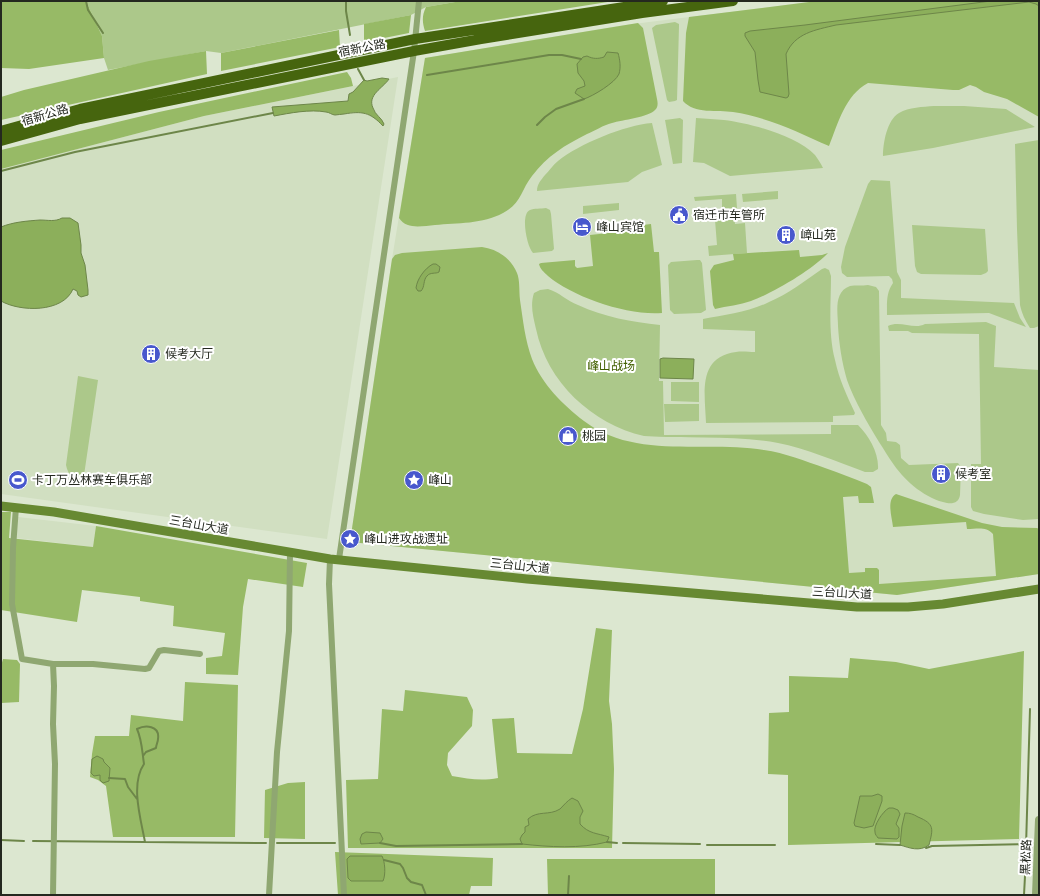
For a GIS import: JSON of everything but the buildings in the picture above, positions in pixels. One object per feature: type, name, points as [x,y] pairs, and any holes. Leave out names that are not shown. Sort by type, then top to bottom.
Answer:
[{"type":"highway","name":"宿新公路","points":[[1,131],[80,109],[415,39],[663,1]]},
{"type":"highway","name":"宿新公路","points":[[1,141],[80,119],[414,51],[627,15],[733,1]]},
{"type":"main road","name":"三台山大道","points":[[1,506],[62,513],[335,559],[527,579],[857,607],[908,607],[943,604],[1039,589]]},
{"type":"street","points":[[344,895],[329,584],[335,559],[414,51],[419,1]]},
{"type":"street","points":[[16,507],[13,548],[12,604],[22,659],[53,664],[93,664],[145,669],[149,668],[159,651],[164,650],[200,654]]},
{"type":"street","points":[[269,895],[277,752],[288,631],[290,552]]},
{"type":"street","points":[[53,664],[55,764],[53,895]]},
{"type":"street","name":"黑松路","points":[[1036,895],[1039,820]]},
{"type":"shaded area","points":[[1,1],[86,1],[102,36],[104,58],[29,69],[1,68]]},
{"type":"shaded area","points":[[461,1],[614,1],[425,31],[423,19],[426,7]]},
{"type":"shaded area","points":[[817,1],[1039,1],[1039,574],[897,595],[350,542],[392,259],[425,58],[625,25]]},
{"type":"shaded area","points":[[817,1],[1039,1],[1039,117],[1007,99],[984,92],[970,85],[959,90],[953,90],[868,83],[860,88],[848,102],[829,146],[806,135],[758,117],[733,112],[700,110],[693,108],[683,101],[686,33],[689,17]]},
{"type":"shaded area","points":[[991,1],[1039,1],[1039,6],[1029,2],[836,25],[806,34],[795,41],[786,54],[789,94],[786,98],[760,92],[755,52],[745,36],[745,33],[750,31]]},
{"type":"shaded area","points":[[411,15],[409,33],[364,42],[364,24]]},
{"type":"shaded area","points":[[638,23],[643,28],[658,104],[655,110],[647,115],[605,125],[564,147],[550,157],[538,169],[528,181],[514,205],[495,217],[470,222],[420,226],[410,226],[402,222],[399,218],[425,58]]},
{"type":"shaded area","points":[[339,30],[340,47],[221,71],[221,53]]},
{"type":"shaded area","points":[[206,51],[207,74],[1,120],[1,97],[24,90],[149,61]]},
{"type":"shaded area","points":[[607,52],[618,53],[620,64],[619,74],[617,78],[609,85],[584,99],[575,93],[577,89],[585,86],[584,81],[578,73],[577,64],[583,57],[587,56],[600,58],[604,57]]},
{"type":"shaded area","points":[[347,72],[351,78],[353,86],[204,116],[1,169],[1,150],[159,112]]},
{"type":"shaded area","points":[[398,77],[327,539],[1,494],[1,169],[204,116]]},
{"type":"shaded area","points":[[382,78],[389,79],[376,92],[372,99],[372,103],[375,113],[384,124],[383,126],[370,115],[361,113],[333,115],[327,112],[307,111],[274,116],[272,107],[348,101],[349,94],[353,92],[364,80],[367,81]]},
{"type":"shaded area","points":[[70,218],[78,223],[88,295],[81,297],[78,295],[77,291],[73,289],[68,297],[60,303],[40,308],[19,307],[9,305],[1,301],[1,227],[20,222],[54,220]]},
{"type":"shaded area","points":[[651,224],[654,252],[659,252],[662,313],[633,311],[602,304],[586,298],[559,284],[542,270],[539,264],[575,260],[575,266],[577,268],[593,266],[590,235],[627,231],[626,227]]},
{"type":"shaded area","points":[[482,247],[488,248],[503,255],[511,263],[517,273],[519,279],[524,330],[532,359],[541,377],[568,408],[584,421],[604,433],[625,441],[648,445],[741,447],[772,451],[802,460],[867,484],[871,487],[874,503],[859,503],[858,496],[843,497],[849,573],[865,572],[865,568],[877,568],[879,570],[879,584],[996,576],[993,534],[990,531],[981,528],[967,529],[966,522],[893,527],[890,504],[891,500],[896,494],[982,523],[1002,527],[1039,529],[1039,574],[897,595],[350,542],[392,259],[395,255],[402,253]]},
{"type":"shaded area","points":[[799,250],[800,257],[828,253],[802,274],[770,293],[747,302],[715,309],[713,305],[710,271],[714,265],[734,260],[733,254]]},
{"type":"shaded area","points":[[433,264],[440,267],[439,272],[428,275],[425,279],[423,288],[421,291],[418,291],[416,288],[420,278],[424,271]]},
{"type":"shaded area","points":[[660,359],[694,359],[693,379],[660,378]]},
{"type":"shaded area","points":[[1,512],[11,512],[9,538],[93,547],[96,526],[307,563],[303,587],[248,579],[243,607],[238,675],[206,674],[206,658],[222,656],[225,633],[173,626],[174,606],[140,601],[140,597],[82,590],[77,622],[1,610]]},
{"type":"shaded area","points":[[18,517],[96,526],[93,547],[16,538]]},
{"type":"shaded area","points":[[596,628],[612,630],[609,701],[612,724],[614,769],[612,848],[348,848],[346,780],[378,779],[382,709],[403,711],[405,690],[467,697],[473,710],[472,726],[448,753],[447,765],[452,776],[475,779],[498,778],[492,719],[514,718],[517,753],[572,754],[583,709]]},
{"type":"shaded area","points":[[1024,651],[1019,839],[788,845],[788,775],[768,774],[769,713],[789,712],[789,676],[848,678],[850,658],[896,662],[929,669]]},
{"type":"shaded area","points":[[3,659],[17,660],[20,664],[19,702],[1,703],[1,666]]},
{"type":"shaded area","points":[[185,682],[238,685],[235,837],[113,837],[106,786],[98,780],[90,777],[95,736],[129,736],[131,715],[183,721]]},
{"type":"shaded area","points":[[97,756],[103,759],[110,768],[109,781],[103,783],[100,780],[100,775],[94,776],[91,773],[92,759]]},
{"type":"shaded area","points":[[305,782],[305,839],[264,838],[265,790],[288,783]]},
{"type":"shaded area","points":[[878,794],[882,796],[882,801],[873,826],[864,828],[855,826],[854,823],[860,796],[872,796]]},
{"type":"shaded area","points":[[572,798],[578,801],[583,811],[580,817],[580,824],[590,831],[609,837],[607,842],[586,846],[554,847],[522,844],[520,839],[525,832],[525,827],[529,825],[528,819],[532,816],[556,811]]},
{"type":"shaded area","points":[[889,808],[898,810],[900,814],[896,824],[899,828],[899,837],[897,839],[878,838],[875,833],[879,819]]},
{"type":"shaded area","points":[[905,813],[915,815],[930,825],[932,831],[929,845],[918,849],[900,845]]},
{"type":"shaded area","points":[[366,832],[380,833],[383,839],[380,843],[361,844],[360,839],[362,834]]},
{"type":"shaded area","points":[[335,852],[493,858],[492,886],[471,886],[469,895],[338,895]]},
{"type":"shaded area","points":[[350,856],[382,856],[385,868],[383,881],[351,881],[348,878],[347,859]]},
{"type":"shaded area","points":[[547,859],[715,859],[715,895],[548,895]]},
{"type":"green space","points":[[86,1],[461,1],[426,7],[411,15],[221,53],[206,51],[108,70],[104,58],[102,36]]},
{"type":"green space","points":[[675,22],[679,24],[677,100],[669,102],[667,100],[652,28],[656,25]]},
{"type":"green space","points":[[934,106],[964,106],[1006,109],[1035,127],[933,148],[883,156],[886,132],[895,116],[907,110]]},
{"type":"green space","points":[[680,118],[683,120],[682,163],[673,164],[665,120]]},
{"type":"green space","points":[[696,118],[747,124],[785,136],[807,148],[815,155],[823,168],[730,176],[704,163],[693,162]]},
{"type":"green space","points":[[652,123],[662,165],[642,172],[628,182],[537,191],[540,182],[554,164],[578,148],[616,131]]},
{"type":"green space","points":[[1039,140],[1039,326],[1030,328],[1020,305],[1015,144]]},
{"type":"green space","points":[[871,180],[890,181],[897,272],[901,280],[901,298],[1014,303],[1020,318],[1026,327],[989,313],[887,315],[888,294],[893,283],[889,276],[847,277],[842,273],[841,267],[845,247],[868,184]]},
{"type":"green space","points":[[778,191],[778,199],[743,202],[742,194]]},
{"type":"green space","points":[[736,194],[737,208],[722,208],[722,199],[695,201],[694,197]]},
{"type":"green space","points":[[619,203],[619,210],[583,214],[583,206]]},
{"type":"green space","points":[[546,208],[550,210],[551,214],[554,249],[552,251],[533,253],[527,238],[525,218],[530,210]]},
{"type":"green space","points":[[734,216],[735,224],[745,223],[747,253],[709,256],[708,246],[717,245],[715,220],[723,220],[723,217]]},
{"type":"green space","points":[[912,225],[985,229],[988,271],[981,275],[921,274],[917,272],[915,266]]},
{"type":"green space","points":[[700,260],[702,263],[706,310],[701,313],[674,314],[670,310],[668,265],[671,262]]},
{"type":"green space","points":[[825,268],[829,270],[831,276],[830,318],[833,350],[839,374],[855,413],[854,415],[833,416],[833,422],[706,423],[705,389],[709,369],[715,361],[723,355],[738,352],[755,352],[755,331],[703,329],[703,319],[737,313],[776,299]]},
{"type":"green space","points":[[868,285],[876,287],[879,291],[881,425],[886,433],[887,441],[896,442],[900,445],[901,458],[909,465],[958,463],[961,467],[960,495],[959,499],[954,503],[939,501],[924,494],[904,478],[879,442],[850,388],[845,374],[840,347],[837,309],[838,303],[841,293],[850,286]]},
{"type":"green space","name":"峰山战场","points":[[548,289],[574,303],[598,313],[629,321],[660,325],[659,381],[663,381],[664,435],[831,434],[831,425],[858,425],[866,434],[875,451],[878,469],[873,472],[865,472],[810,452],[778,443],[728,438],[644,436],[607,422],[590,411],[561,383],[550,366],[542,348],[532,311],[532,302],[534,293],[540,290]]},
{"type":"green space","points":[[986,322],[996,326],[994,367],[1039,370],[1039,519],[1023,520],[984,514],[973,511],[971,507],[971,464],[981,464],[979,334],[912,333],[908,331],[889,331],[888,326],[893,324],[921,326],[925,324]]},
{"type":"green space","points":[[1038,341],[1039,341],[1039,370]]},
{"type":"green space","points":[[78,376],[98,380],[83,482],[72,476],[66,465]]},
{"type":"green space","points":[[671,382],[699,382],[699,402],[671,401]]},
{"type":"green space","points":[[664,404],[699,404],[699,421],[665,422]]},
{"type":"waterway","points":[[86,1],[88,10],[103,33]]},
{"type":"waterway","points":[[346,1],[350,35]]},
{"type":"waterway","points":[[427,75],[549,55],[562,55],[581,59]]},
{"type":"waterway","points":[[358,69],[364,80]]},
{"type":"waterway","points":[[537,125],[556,109],[584,99]]},
{"type":"waterway","points":[[1,171],[75,152],[273,113]]},
{"type":"waterway","points":[[1026,847],[1030,709]]},
{"type":"waterway","points":[[143,756],[146,752],[156,748],[158,734],[157,731],[151,727],[137,729],[141,741],[144,764],[140,772],[137,792],[139,813],[145,842]]},
{"type":"waterway","points":[[109,778],[125,779],[128,787],[137,799]]},
{"type":"waterway","points":[[1,840],[24,841]]},
{"type":"waterway","points":[[33,841],[266,843]]},
{"type":"waterway","points":[[607,842],[617,843]]},
{"type":"waterway","points":[[277,843],[335,843]]},
{"type":"waterway","points":[[380,843],[396,846],[522,844]]},
{"type":"waterway","points":[[623,843],[700,844]]},
{"type":"waterway","points":[[876,844],[900,845]]},
{"type":"waterway","points":[[926,848],[932,846],[1026,844]]},
{"type":"waterway","points":[[707,845],[775,845]]},
{"type":"waterway","points":[[1024,895],[1026,857]]},
{"type":"waterway","points":[[384,860],[400,864],[407,878],[411,882],[422,885],[426,895]]},
{"type":"waterway","points":[[568,895],[569,876]]},
{"type":"place","name":"宿迁市车管所","points":[[679,215]]},
{"type":"place","name":"峰山宾馆","points":[[582,227]]},
{"type":"place","name":"嶂山苑","points":[[786,235]]},
{"type":"place","name":"候考大厅","points":[[151,354]]},
{"type":"place","name":"桃园","points":[[568,436]]},
{"type":"place","name":"候考室","points":[[941,474]]},
{"type":"place","name":"卡丁万丛林赛车俱乐部","points":[[18,480]]},
{"type":"place","name":"峰山","points":[[414,480]]},
{"type":"place","name":"峰山进攻战遗址","points":[[350,539]]}]
